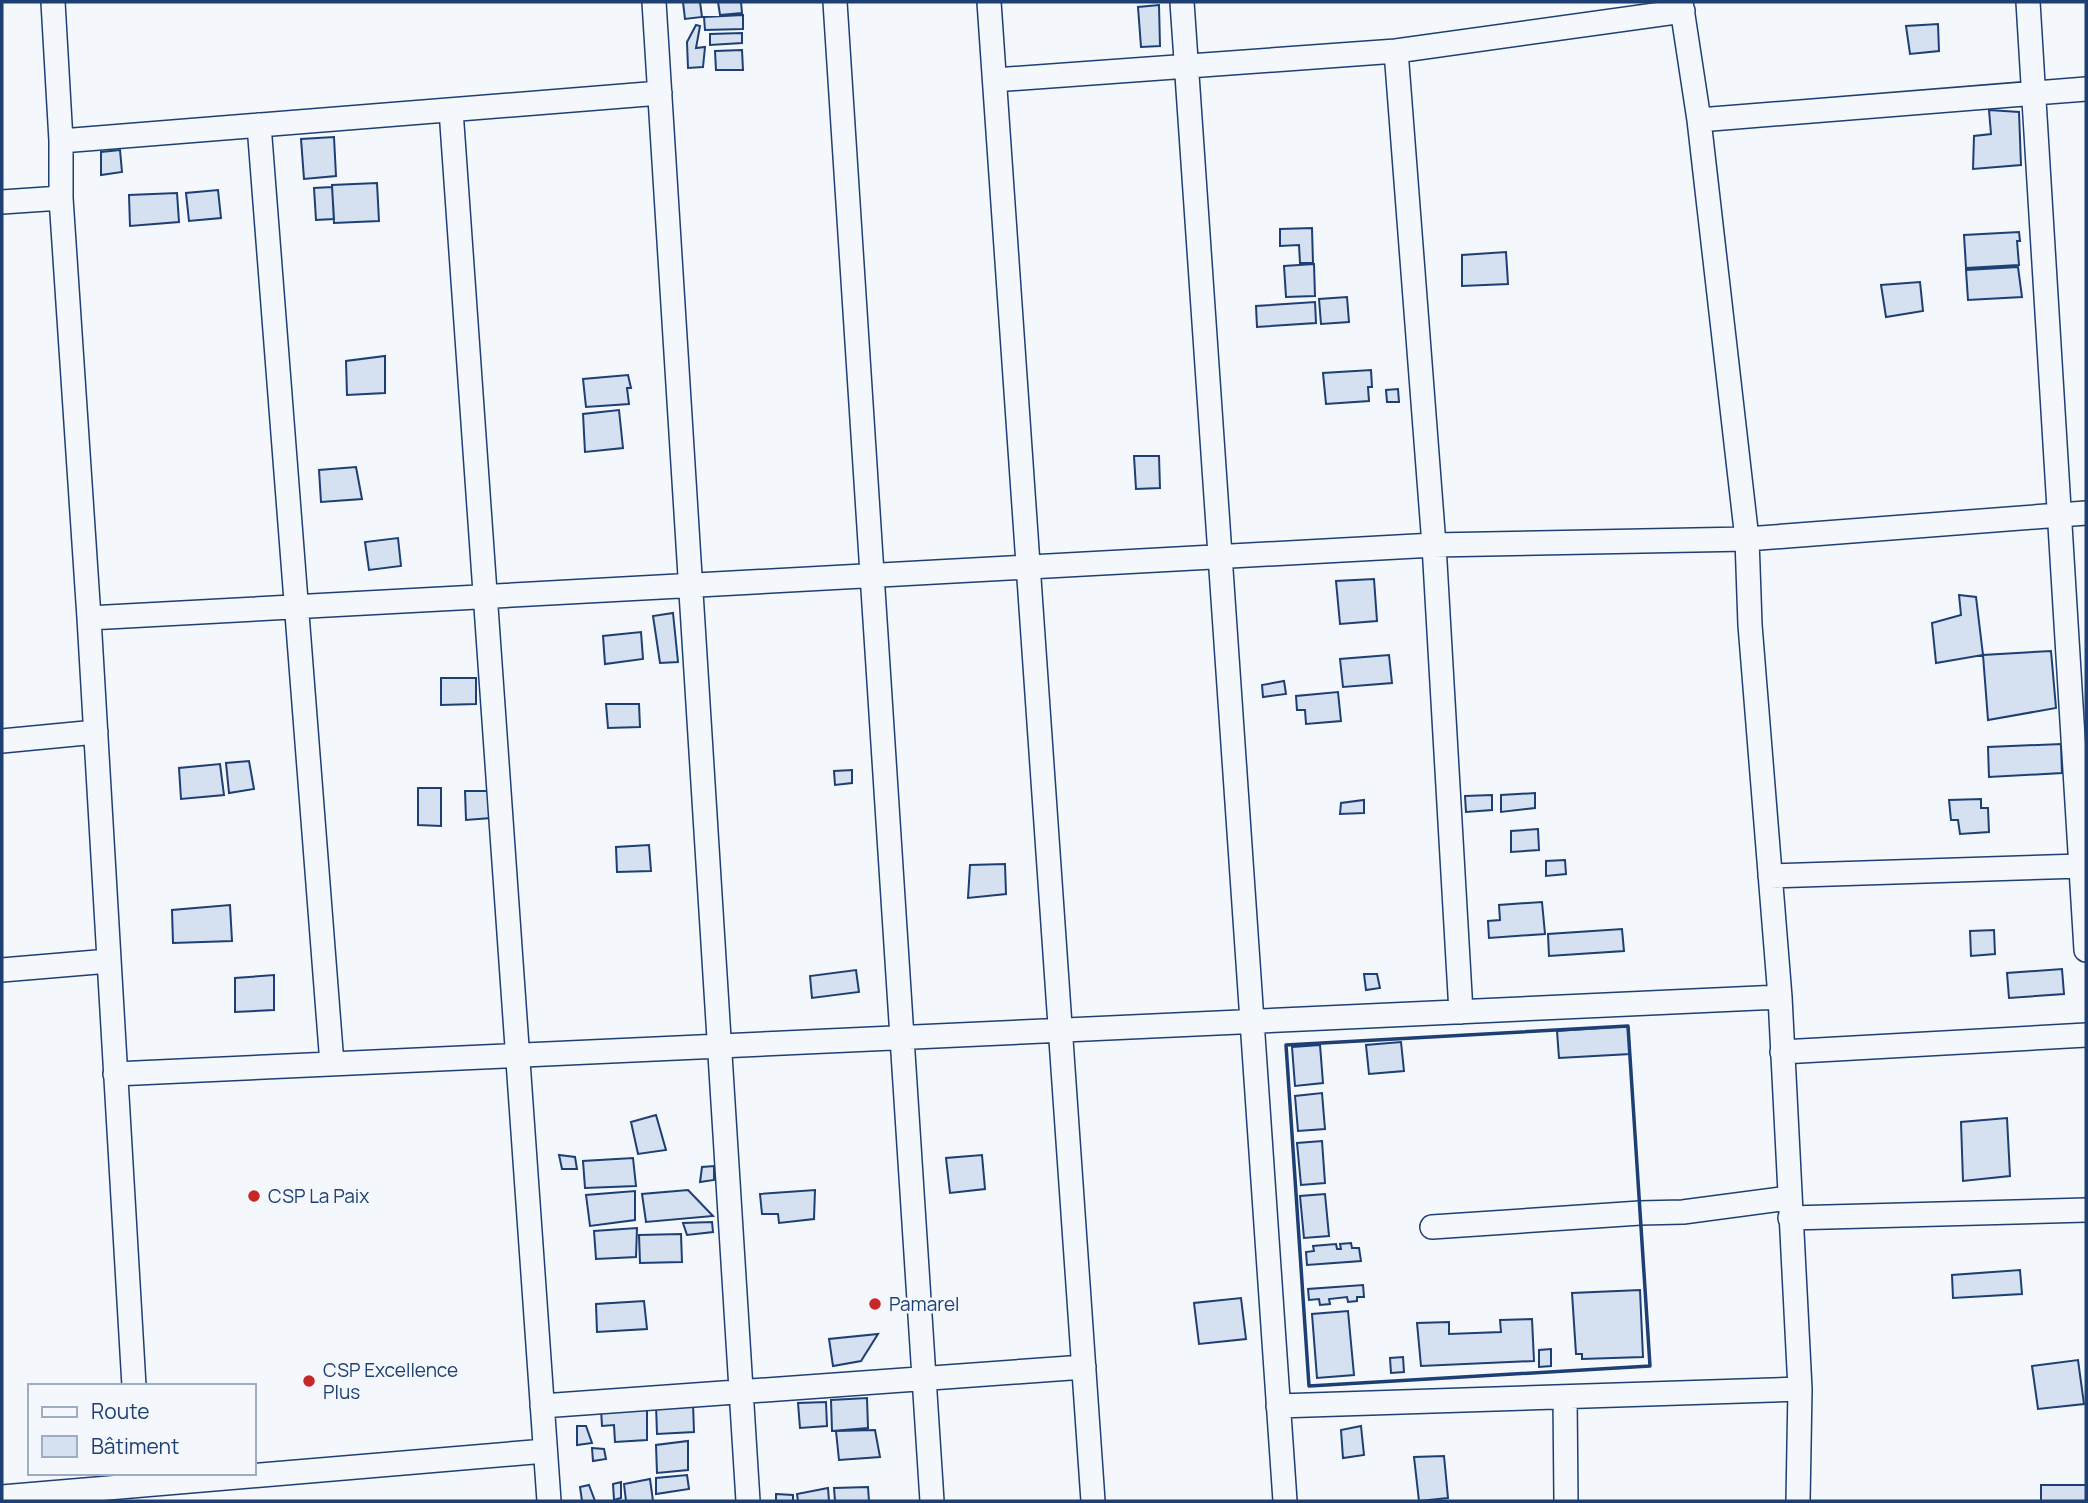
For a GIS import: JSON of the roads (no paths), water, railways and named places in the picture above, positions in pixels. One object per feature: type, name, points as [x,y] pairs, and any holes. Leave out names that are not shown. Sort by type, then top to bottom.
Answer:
[{"type":"street","points":[[53,2],[61,141],[61,198],[89,618],[134,1384]]},
{"type":"street","points":[[654,2],[748,1501]]},
{"type":"street","points":[[835,2],[932,1501]]},
{"type":"street","points":[[989,2],[1093,1501]]},
{"type":"street","points":[[1182,2],[1285,1501]]},
{"type":"street","points":[[2028,2],[2086,950]]},
{"type":"street","points":[[995,80],[1396,51],[1682,6],[1699,120],[1747,539],[1750,625],[1780,997],[1800,1389],[1798,1501]]},
{"type":"street","points":[[1396,51],[1434,545],[1461,1012]]},
{"type":"street","points":[[1699,120],[2086,89]]},
{"type":"street","points":[[61,141],[660,93]]},
{"type":"street","points":[[451,110],[549,1501]]},
{"type":"street","points":[[259,125],[332,1064]]},
{"type":"street","points":[[2,202],[61,198]]},
{"type":"street","points":[[89,618],[1434,545],[1747,539],[2086,513]]},
{"type":"street","points":[[2,741],[96,732]]},
{"type":"street","points":[[1770,876],[2081,866]]},
{"type":"street","points":[[2,970],[109,961]]},
{"type":"street","points":[[116,1074],[1780,997]]},
{"type":"street","points":[[1782,1052],[2086,1035]]},
{"type":"street","points":[[1432,1227],[1640,1213],[1789,1208],[2086,1210]]},
{"type":"street","points":[[542,1406],[1084,1367]]},
{"type":"street","points":[[1278,1406],[1800,1389]]},
{"type":"street","points":[[1565,1397],[1566,1501]]},
{"type":"street","points":[[2,1497],[545,1451]]},
{"type":"place","name":"CSP La Paix","points":[[254,1196]]},
{"type":"place","name":"Pamarel","points":[[875,1304]]},
{"type":"place","name":"CSP Excellence Plus","points":[[309,1381]]}]
